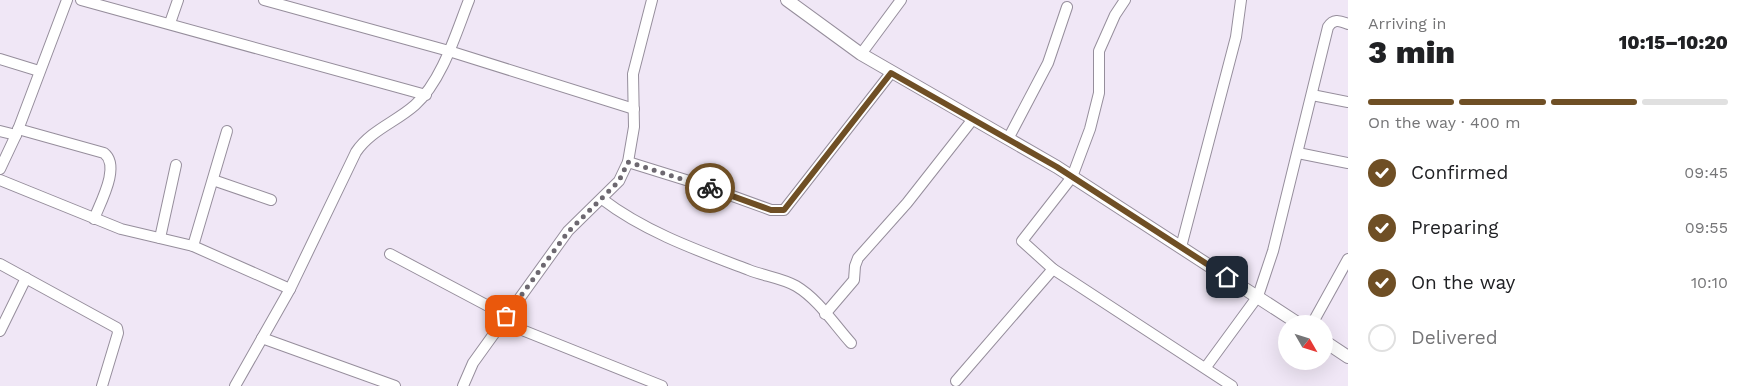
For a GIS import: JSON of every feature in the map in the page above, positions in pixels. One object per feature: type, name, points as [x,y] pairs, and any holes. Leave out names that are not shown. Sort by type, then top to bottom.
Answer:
[{"type":"main road","points":[[787,0],[861,54],[891,73],[1072,177],[1286,315]]},
{"type":"main road","points":[[1333,346],[1348,357]]},
{"type":"street","points":[[0,169],[17,132],[67,0]]},
{"type":"street","points":[[81,0],[426,94]]},
{"type":"street","points":[[170,24],[178,0]]},
{"type":"street","points":[[264,0],[449,51],[570,91],[634,109]]},
{"type":"street","points":[[235,386],[290,289],[362,142],[414,106],[426,94],[449,51],[468,0]]},
{"type":"street","points":[[463,386],[473,363],[568,232],[619,181],[628,162],[634,127],[633,74],[652,0]]},
{"type":"street","points":[[861,54],[901,0]]},
{"type":"street","points":[[1181,247],[1236,37],[1241,0]]},
{"type":"street","points":[[1124,1],[1115,15],[1099,51],[1099,93],[1090,130],[1072,177],[1022,241],[1053,269],[1206,367],[1232,386]]},
{"type":"street","points":[[1008,139],[1048,63],[1067,7]]},
{"type":"street","points":[[1206,367],[1258,296],[1273,251],[1328,27],[1333,21],[1337,20],[1348,24]]},
{"type":"street","points":[[0,59],[39,71]]},
{"type":"street","points":[[628,162],[702,185],[771,210],[784,210],[891,73]]},
{"type":"street","points":[[1312,95],[1348,102]]},
{"type":"street","points":[[825,314],[854,280],[855,266],[858,258],[907,203],[973,119]]},
{"type":"street","points":[[0,131],[17,132],[104,153],[109,156],[111,171],[94,219]]},
{"type":"street","points":[[193,246],[227,131]]},
{"type":"street","points":[[1298,153],[1348,163]]},
{"type":"street","points":[[160,238],[176,165]]},
{"type":"street","points":[[0,180],[94,219],[121,228],[193,246],[290,289]]},
{"type":"street","points":[[213,180],[271,200]]},
{"type":"street","points":[[602,199],[628,217],[657,231],[734,265],[794,285],[809,296],[851,343]]},
{"type":"street","points":[[390,254],[504,319],[662,386]]},
{"type":"street","points":[[1317,315],[1348,259]]},
{"type":"street","points":[[0,264],[118,328],[102,386]]},
{"type":"street","points":[[956,381],[1053,269]]},
{"type":"street","points":[[0,331],[26,278]]},
{"type":"street","points":[[262,338],[395,386]]},
{"type":"way so far","points":[[506,316],[568,232],[619,181],[628,162],[710,188]]},
{"type":"route","points":[[710,188],[771,210],[778,212],[784,210],[797,196],[891,73],[1057,167],[1227,277]]}]
